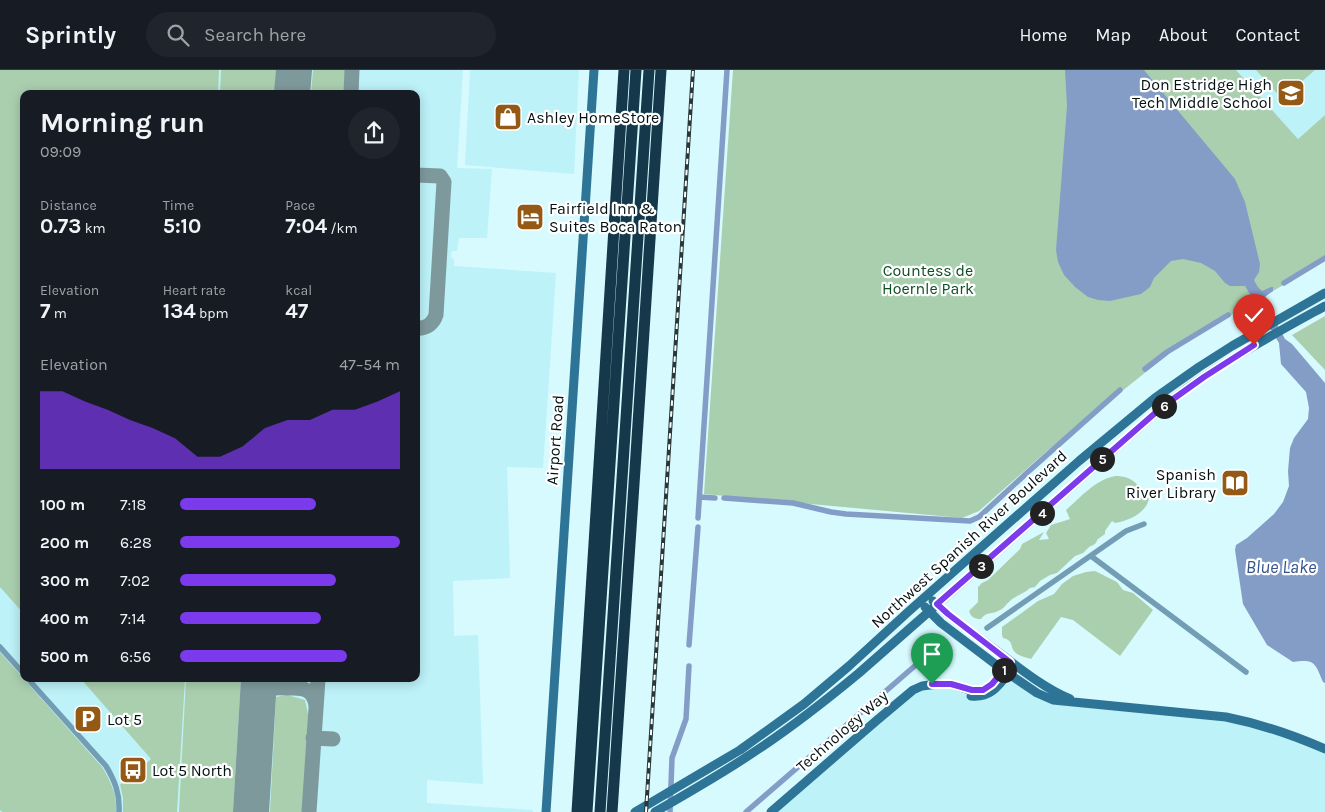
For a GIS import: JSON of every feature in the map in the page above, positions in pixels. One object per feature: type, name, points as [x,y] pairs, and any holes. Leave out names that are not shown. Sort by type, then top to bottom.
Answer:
[{"type":"highway","points":[[577,812],[624,70]]},
{"type":"highway","points":[[587,812],[636,70]]},
{"type":"highway","points":[[600,812],[649,70]]},
{"type":"highway","points":[[612,812],[640,412],[661,70]]},
{"type":"highway","points":[[611,253],[618,347]]},
{"type":"highway","points":[[621,489],[640,412]]},
{"type":"main road","name":"Airport Road","points":[[546,812],[594,70]]},
{"type":"main road","name":"Northwest Spanish River Boulevard","points":[[635,812],[740,750],[804,704],[850,666],[1074,466],[1151,401],[1217,355],[1325,293]]},
{"type":"main road","name":"Northwest Spanish River Boulevard","points":[[655,812],[748,757],[811,712],[929,612],[1158,410],[1209,373],[1325,306]]},
{"type":"main road","points":[[1151,401],[1158,410]]},
{"type":"main road","points":[[924,598],[937,604],[1033,679],[1054,692],[1079,703]]},
{"type":"main road","points":[[924,598],[929,612],[941,623],[1006,672],[1044,697],[1079,703],[1226,717],[1278,730],[1325,749]]},
{"type":"main road","name":"Technology Way","points":[[771,812],[904,696],[922,686],[938,684],[969,696],[982,696],[995,690],[1013,663]]},
{"type":"street","points":[[987,628],[1126,532],[1144,524]]},
{"type":"street","points":[[1091,556],[1246,672]]},
{"type":"street","points":[[0,647],[20,670]]},
{"type":"street","points":[[31,682],[106,766],[114,780],[118,794],[119,812]]},
{"type":"shaded area","points":[[0,70],[463,70],[457,168],[492,169],[487,238],[459,238],[457,251],[452,251],[451,255],[451,258],[454,259],[454,266],[556,273],[543,468],[507,467],[510,578],[453,581],[454,636],[478,635],[483,784],[427,780],[427,803],[533,810],[533,812],[0,812]]},
{"type":"shaded area","points":[[470,70],[579,70],[574,174],[465,165]]},
{"type":"shaded area","name":"Don Estridge High Tech Middle School","points":[[1236,70],[1325,70],[1325,115],[1298,139]]},
{"type":"shaded area","points":[[1008,673],[1037,693],[1226,717],[1325,749],[1325,812],[771,812],[904,696],[938,684],[969,696]]},
{"type":"green space","points":[[0,70],[219,70],[218,90],[20,90],[20,610],[0,587]]},
{"type":"green space","points":[[221,70],[276,70],[275,90],[220,90]]},
{"type":"green space","points":[[313,70],[348,70],[347,90],[311,90]]},
{"type":"green space","name":"Countess de Hoernle Park","points":[[733,70],[1236,70],[1298,139],[1325,115],[1325,261],[1181,344],[1047,451],[979,511],[962,518],[704,494]]},
{"type":"green space","points":[[1256,70],[1315,70],[1282,99]]},
{"type":"green space","points":[[1325,316],[1325,370],[1292,335]]},
{"type":"green space","points":[[1115,476],[1131,480],[1149,498],[1141,512],[1126,520],[1115,523],[1112,521],[1105,534],[1095,544],[1083,553],[1075,556],[1057,573],[1050,575],[1040,581],[1035,587],[1012,599],[1000,610],[987,614],[981,619],[972,616],[969,611],[978,602],[978,587],[982,583],[988,580],[1020,549],[1022,544],[1044,532],[1039,540],[1049,539],[1046,533],[1051,525],[1070,519],[1066,510],[1095,485]]},
{"type":"green space","points":[[1095,571],[1117,582],[1123,590],[1133,593],[1153,610],[1120,656],[1073,620],[1061,617],[1031,659],[1017,654],[1011,642],[1003,638],[1002,627],[1038,601],[1054,594],[1062,584],[1073,576]]},
{"type":"green space","points":[[0,652],[20,675],[20,682],[27,682],[102,767],[113,788],[116,799],[116,812],[2,812],[0,810]]},
{"type":"green space","points":[[84,682],[185,682],[177,812],[123,812],[120,784],[125,783],[151,759]]},
{"type":"green space","points":[[186,682],[241,682],[233,812],[179,812]]},
{"type":"green space","points":[[287,695],[305,700],[309,719],[305,812],[270,812],[276,697]]},
{"type":"water","name":"Blue Lake","points":[[1065,70],[1144,70],[1235,179],[1245,202],[1260,264],[1259,272],[1254,280],[1262,291],[1273,287],[1273,291],[1265,298],[1285,339],[1292,344],[1325,383],[1325,683],[1316,667],[1310,662],[1293,662],[1267,645],[1243,604],[1235,550],[1236,545],[1247,538],[1274,514],[1283,502],[1289,486],[1290,448],[1294,438],[1308,419],[1309,408],[1306,392],[1281,364],[1279,343],[1245,286],[1230,286],[1215,271],[1201,263],[1183,259],[1171,261],[1154,278],[1150,287],[1141,294],[1110,301],[1088,297],[1064,275],[1058,262],[1056,250],[1067,106]]},
{"type":"waterway","points":[[698,518],[727,70]]},
{"type":"waterway","points":[[1284,283],[1325,258]]},
{"type":"waterway","points":[[1236,310],[1259,297]]},
{"type":"waterway","points":[[1145,369],[1167,352],[1228,315]]},
{"type":"waterway","points":[[724,498],[793,503],[846,514],[970,521],[979,517],[1120,390]]},
{"type":"waterway","points":[[700,497],[715,498]]},
{"type":"waterway","points":[[689,645],[698,527]]},
{"type":"waterway","points":[[746,812],[939,645]]},
{"type":"waterway","points":[[670,812],[672,758],[686,719],[689,666]]},
{"type":"taxiway","points":[[351,90],[352,70]]},
{"type":"taxiway","points":[[420,175],[440,176],[444,182],[436,315],[429,325],[420,328]]},
{"type":"taxiway","points":[[309,812],[318,682]]},
{"type":"taxiway","points":[[257,701],[259,696],[266,690],[298,688],[306,690],[311,694],[316,705]]},
{"type":"taxiway","points":[[313,738],[333,739]]},
{"type":"runway","points":[[292,90],[294,70]]},
{"type":"runway","points":[[251,812],[259,682]]},
{"type":"railway","points":[[646,812],[693,70]]},
{"type":"place","name":"Don Estridge High Tech Middle School","points":[[1291,93]]},
{"type":"place","name":"Ashley HomeStore","points":[[508,117]]},
{"type":"place","name":"Fairfield Inn & Suites Boca Raton","points":[[530,217]]},
{"type":"place","name":"Spanish River Library","points":[[1235,483]]},
{"type":"place","name":"Lot 5","points":[[88,719]]},
{"type":"place","name":"Lot 5 North","points":[[133,770]]},
{"type":"route","points":[[932,684],[951,684],[976,691],[983,690],[992,684],[1010,662],[937,604],[1162,407],[1254,345]]}]
